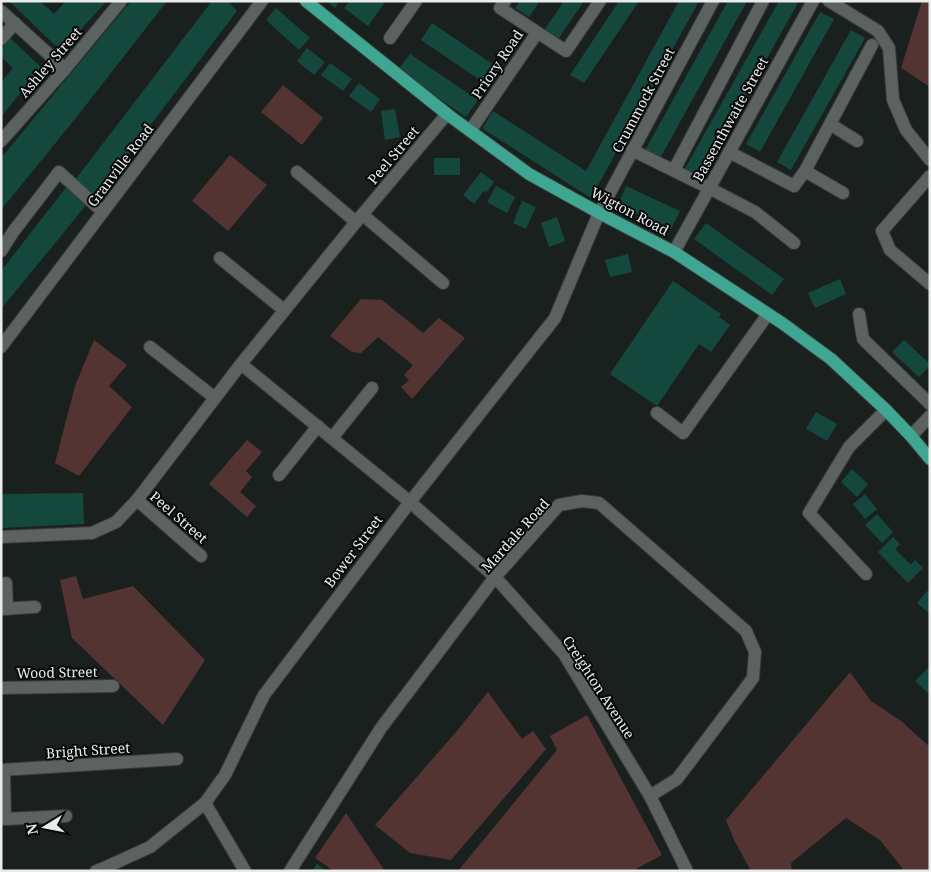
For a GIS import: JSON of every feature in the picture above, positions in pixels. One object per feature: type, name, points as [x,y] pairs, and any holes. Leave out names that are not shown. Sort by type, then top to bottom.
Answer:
[{"type":"main road","name":"Wigton Road","points":[[306,1],[447,114],[528,174],[674,252],[768,314],[831,359],[886,410],[930,459]]},
{"type":"street","name":"Ashley Street","points":[[1,141],[65,69],[121,1]]},
{"type":"street","name":"Granville Road","points":[[1,347],[262,1]]},
{"type":"street","points":[[390,38],[416,1]]},
{"type":"street","name":"Priory Road","points":[[470,131],[537,33],[500,8],[505,1]]},
{"type":"street","points":[[537,33],[566,52],[600,1]]},
{"type":"street","name":"Crummock Street","points":[[599,213],[713,1]]},
{"type":"street","points":[[674,170],[763,1]]},
{"type":"street","name":"Bassenthwaite Street","points":[[674,252],[813,1]]},
{"type":"street","points":[[829,1],[878,31],[889,48],[893,100],[906,130],[930,160]]},
{"type":"street","points":[[1,11],[65,69]]},
{"type":"street","points":[[1,39],[15,23]]},
{"type":"street","points":[[729,152],[794,186],[805,171],[872,45]]},
{"type":"street","name":"Peel Street","points":[[1,537],[92,533],[116,522],[138,500],[284,310],[447,114]]},
{"type":"street","points":[[830,124],[857,141]]},
{"type":"street","points":[[632,150],[756,212],[794,244]]},
{"type":"street","points":[[805,171],[843,193]]},
{"type":"street","points":[[1,251],[13,232],[59,172],[103,212]]},
{"type":"street","points":[[297,172],[443,283]]},
{"type":"street","points":[[930,176],[882,232],[890,250],[930,284]]},
{"type":"street","name":"Bower Street","points":[[96,871],[150,847],[205,803],[225,775],[264,695],[410,502],[555,318],[599,213]]},
{"type":"street","points":[[220,258],[284,310]]},
{"type":"street","points":[[657,413],[683,433],[768,314]]},
{"type":"street","points":[[859,314],[863,339],[930,404]]},
{"type":"street","points":[[150,347],[215,398]]},
{"type":"street","name":"Creighton Avenue","points":[[241,364],[410,502],[496,577],[564,654],[650,796],[687,871]]},
{"type":"street","points":[[332,438],[372,388]]},
{"type":"street","points":[[866,574],[809,514],[849,447],[886,410]]},
{"type":"street","points":[[911,436],[930,416]]},
{"type":"street","points":[[279,475],[318,426]]},
{"type":"street","name":"Peel Street","points":[[138,500],[201,556]]},
{"type":"street","name":"Mardale Road","points":[[290,871],[381,728],[496,577],[559,505],[582,501],[599,504],[746,631],[755,652],[753,678],[677,779],[650,796]]},
{"type":"street","points":[[6,583],[4,609],[35,607]]},
{"type":"street","name":"Wood Street","points":[[1,688],[113,686]]},
{"type":"street","name":"Bright Street","points":[[3,770],[177,759]]},
{"type":"street","points":[[3,770],[6,819],[66,816]]},
{"type":"street","points":[[205,803],[245,871]]},
{"type":"shaded area","points":[[922,1],[930,1],[930,87],[901,68]]},
{"type":"shaded area","points":[[283,85],[323,118],[302,145],[261,112]]},
{"type":"shaded area","points":[[230,155],[267,185],[228,231],[192,201]]},
{"type":"shaded area","points":[[361,299],[382,300],[423,333],[439,318],[465,338],[412,399],[401,387],[409,380],[404,375],[413,365],[378,337],[361,353],[352,352],[330,336]]},
{"type":"shaded area","points":[[94,340],[127,365],[109,386],[132,407],[79,476],[55,463],[75,386]]},
{"type":"shaded area","points":[[247,440],[262,452],[246,471],[252,477],[240,492],[256,506],[247,517],[209,484]]},
{"type":"shaded area","points":[[76,576],[83,599],[133,586],[205,660],[163,725],[72,638],[60,580]]},
{"type":"shaded area","points":[[850,672],[871,701],[901,721],[930,747],[930,871],[901,871],[903,869],[880,840],[846,818],[791,863],[792,871],[751,871],[734,840],[726,820]]},
{"type":"shaded area","points":[[488,692],[522,739],[533,731],[546,749],[451,860],[410,853],[375,825],[456,732]]},
{"type":"shaded area","points":[[587,715],[662,855],[632,871],[458,871],[557,750],[550,736]]},
{"type":"shaded area","points":[[346,813],[385,871],[334,871],[315,858]]},
{"type":"building","points":[[9,1],[40,1],[54,14],[66,1],[107,1],[61,51]]},
{"type":"building","points":[[131,1],[167,1],[1,210],[1,158]]},
{"type":"building","points":[[212,1],[227,1],[237,11],[96,197],[75,180]]},
{"type":"building","points":[[326,1],[339,1],[335,8]]},
{"type":"building","points":[[350,1],[386,1],[368,26],[344,8]]},
{"type":"building","points":[[520,1],[540,1],[529,17],[515,8]]},
{"type":"building","points":[[564,1],[584,1],[559,38],[545,29]]},
{"type":"building","points":[[619,1],[639,1],[584,83],[570,75]]},
{"type":"building","points":[[679,1],[699,1],[591,198],[483,129],[493,111],[586,171]]},
{"type":"building","points":[[728,1],[747,1],[659,160],[644,152]]},
{"type":"building","points":[[779,1],[799,1],[699,180],[683,172]]},
{"type":"building","points":[[276,8],[310,38],[299,50],[266,20]]},
{"type":"building","points":[[820,12],[834,19],[760,152],[746,144]]},
{"type":"building","points":[[432,23],[500,69],[489,86],[421,40]]},
{"type":"building","points":[[851,30],[865,38],[791,170],[777,162]]},
{"type":"building","points":[[10,38],[41,67],[1,117],[1,82],[13,68],[1,57],[1,49]]},
{"type":"building","points":[[307,48],[325,62],[314,75],[297,61]]},
{"type":"building","points":[[410,54],[478,100],[466,117],[398,70]]},
{"type":"building","points":[[330,63],[352,79],[343,91],[321,75]]},
{"type":"building","points":[[359,83],[380,99],[371,112],[349,96]]},
{"type":"building","points":[[395,109],[400,137],[385,140],[381,111]]},
{"type":"building","points":[[434,158],[460,158],[460,175],[434,175]]},
{"type":"building","points":[[481,172],[494,182],[474,204],[463,195]]},
{"type":"building","points":[[68,185],[87,204],[1,309],[1,271]]},
{"type":"building","points":[[496,186],[515,197],[507,213],[487,202]]},
{"type":"building","points":[[626,186],[680,211],[671,229],[618,205]]},
{"type":"building","points":[[522,201],[536,207],[526,229],[513,223]]},
{"type":"building","points":[[557,217],[565,241],[549,247],[541,223]]},
{"type":"building","points":[[706,223],[784,279],[772,295],[694,239]]},
{"type":"building","points":[[628,254],[632,272],[610,277],[605,260]]},
{"type":"building","points":[[840,279],[846,294],[815,308],[808,293]]},
{"type":"building","points":[[673,281],[721,314],[719,317],[730,325],[711,352],[699,344],[657,406],[610,374]]},
{"type":"building","points":[[904,340],[930,364],[919,377],[892,352]]},
{"type":"building","points":[[816,412],[837,424],[827,441],[806,429]]},
{"type":"building","points":[[852,469],[868,484],[857,497],[841,482]]},
{"type":"building","points":[[83,493],[84,524],[1,528],[1,494]]},
{"type":"building","points":[[865,494],[877,509],[865,519],[853,504]]},
{"type":"building","points":[[877,514],[893,532],[882,543],[865,525]]},
{"type":"building","points":[[893,537],[900,544],[895,549],[911,565],[915,560],[923,568],[908,583],[878,552]]},
{"type":"building","points":[[930,588],[930,614],[917,603]]},
{"type":"building","points":[[930,666],[930,691],[928,693],[915,681]]},
{"type":"building","points":[[317,864],[326,871],[312,871]]}]
